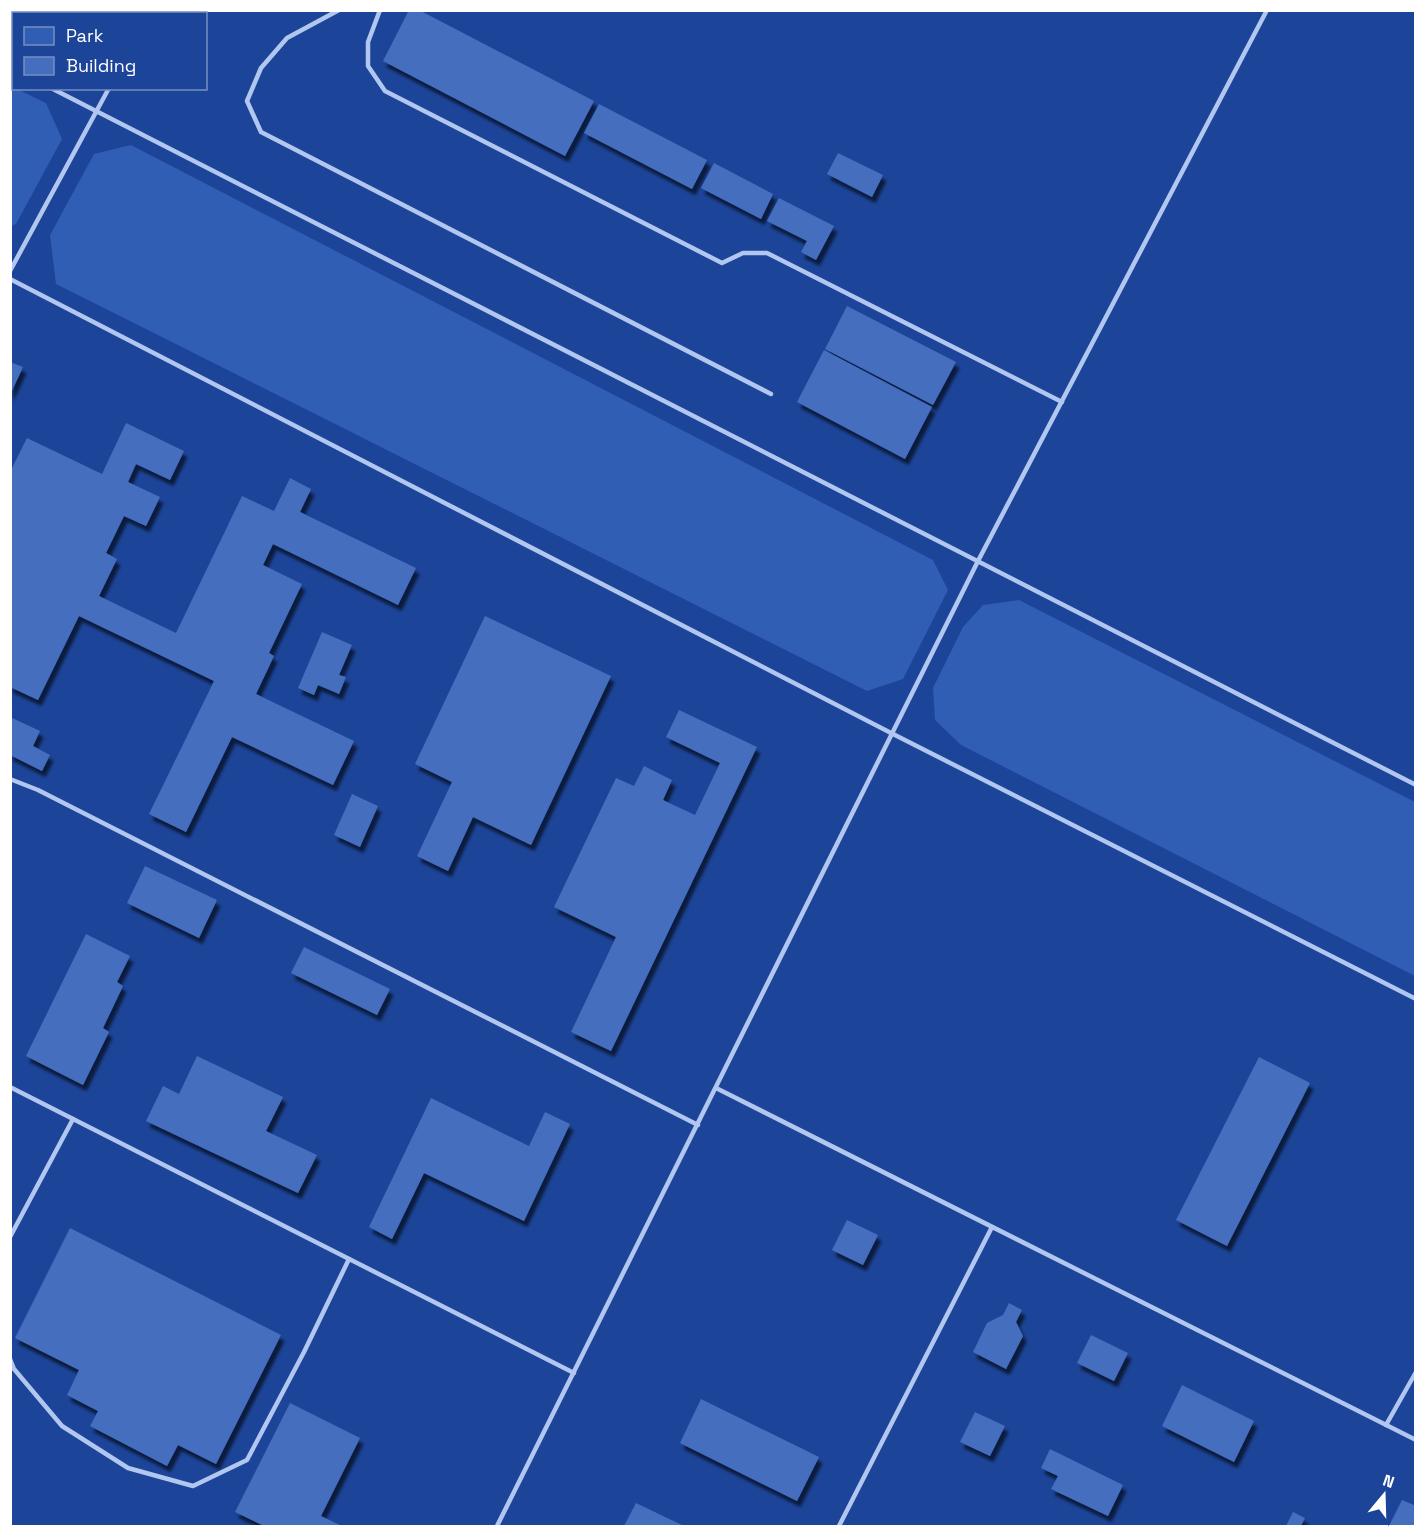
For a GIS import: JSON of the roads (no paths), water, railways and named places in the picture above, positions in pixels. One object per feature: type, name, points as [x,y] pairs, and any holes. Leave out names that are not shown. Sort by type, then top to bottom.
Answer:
[{"type":"lane","points":[[339,10],[287,38],[261,68],[247,101],[261,132],[771,394]]},
{"type":"lane","points":[[380,10],[368,42],[368,66],[385,91],[722,263],[743,253],[767,253],[1062,402]]},
{"type":"lane","points":[[497,1527],[978,561],[1267,10]]},
{"type":"lane","points":[[55,90],[1416,784]]},
{"type":"lane","points":[[10,271],[109,90]]},
{"type":"lane","points":[[10,279],[893,734],[1416,999]]},
{"type":"lane","points":[[10,779],[38,790],[698,1125]]},
{"type":"lane","points":[[10,1087],[574,1373]]},
{"type":"lane","points":[[716,1088],[1416,1440]]},
{"type":"lane","points":[[10,1237],[74,1119]]},
{"type":"lane","points":[[839,1527],[992,1227]]},
{"type":"lane","points":[[10,1359],[14,1369],[62,1426],[128,1468],[193,1486],[247,1460],[304,1352],[349,1259]]},
{"type":"lane","points":[[1386,1425],[1416,1372]]}]
